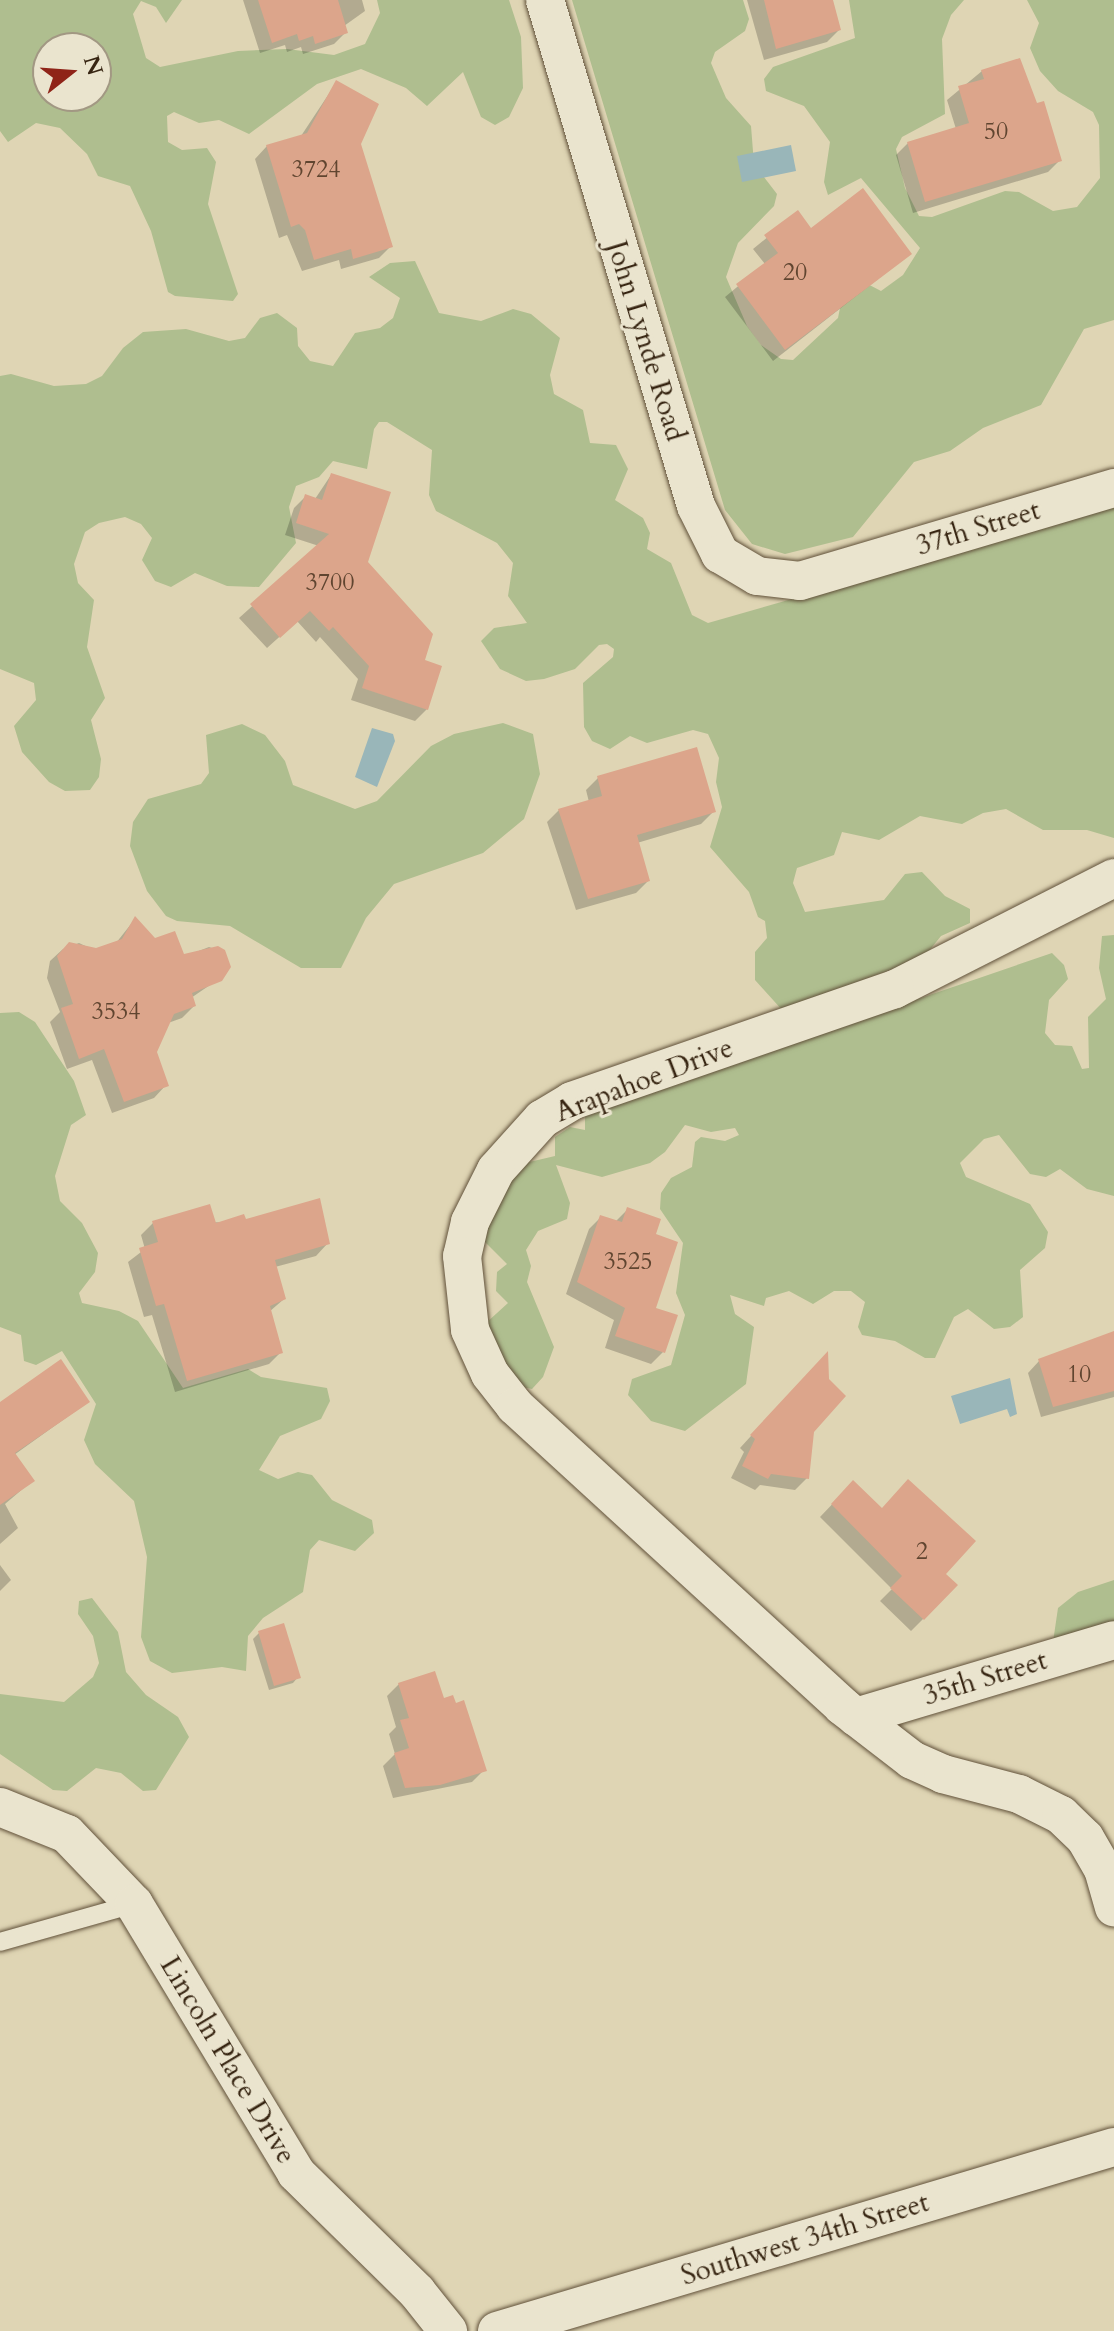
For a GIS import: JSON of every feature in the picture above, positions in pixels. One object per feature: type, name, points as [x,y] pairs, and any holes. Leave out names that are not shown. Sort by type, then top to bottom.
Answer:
[{"type":"street","name":"John Lynde Road","points":[[545,0],[704,527],[720,554],[757,576],[800,581],[842,569]]},
{"type":"street","name":"37th Street","points":[[842,569],[1114,488]]},
{"type":"street","name":"Arapahoe Drive","points":[[856,1717],[515,1406],[498,1385],[470,1330],[463,1290],[462,1256],[470,1222],[517,1142],[572,1101],[895,989],[1114,878]]},
{"type":"street","name":"35th Street","points":[[856,1717],[1114,1640]]},
{"type":"street","points":[[856,1717],[912,1760],[943,1774],[1019,1794],[1061,1815],[1085,1838],[1103,1869],[1114,1907]]},
{"type":"street","name":"Lincoln Place Drive","points":[[0,1807],[67,1834],[134,1904],[296,2173],[417,2292],[448,2331]]},
{"type":"street","name":"Southwest 34th Street","points":[[497,2331],[1114,2147]]},
{"type":"lane","points":[[0,1942],[134,1904]]},
{"type":"green space","points":[[0,0],[182,0],[166,23],[156,7],[141,1],[133,14],[146,58],[160,67],[238,51],[287,49],[334,55],[365,44],[380,13],[377,0],[509,0],[521,37],[523,88],[509,117],[495,125],[481,117],[463,72],[427,106],[406,88],[361,69],[317,84],[249,134],[219,120],[199,123],[174,112],[167,116],[168,142],[182,150],[207,148],[216,162],[208,204],[238,294],[233,301],[175,296],[168,292],[151,231],[130,186],[98,176],[87,154],[60,128],[36,123],[8,142],[0,131]]},
{"type":"green space","points":[[572,0],[743,0],[749,19],[745,31],[715,52],[711,63],[726,98],[751,126],[754,164],[777,194],[774,206],[738,243],[726,277],[747,326],[761,345],[781,359],[793,360],[838,318],[846,278],[858,279],[881,291],[903,275],[920,248],[861,178],[828,195],[824,182],[830,142],[804,106],[766,91],[764,79],[773,67],[855,38],[849,0],[964,0],[951,15],[942,39],[945,114],[902,137],[896,149],[905,188],[919,216],[932,217],[1005,191],[1019,192],[1053,211],[1077,207],[1100,178],[1099,125],[1093,112],[1058,91],[1040,71],[1030,48],[1039,23],[1027,0],[1114,0],[1114,320],[1084,329],[1041,405],[983,428],[950,451],[914,462],[853,537],[785,554],[752,544],[725,510]]},
{"type":"green space","points":[[415,261],[439,313],[481,321],[513,309],[531,314],[560,338],[550,375],[554,394],[583,410],[590,443],[616,445],[628,469],[615,500],[643,518],[650,533],[647,549],[671,563],[692,615],[708,623],[1114,507],[1114,838],[1087,830],[1043,830],[1006,809],[983,813],[962,824],[920,816],[879,840],[842,832],[834,855],[797,868],[793,883],[805,912],[884,900],[905,874],[922,872],[945,896],[970,909],[970,923],[941,936],[924,957],[783,1011],[755,980],[755,952],[767,938],[765,921],[758,917],[749,892],[710,847],[722,807],[716,782],[719,758],[708,734],[693,730],[647,743],[630,736],[610,749],[592,741],[584,727],[583,683],[613,657],[614,649],[607,644],[599,645],[575,669],[544,679],[526,681],[500,669],[481,641],[494,628],[527,623],[508,596],[513,563],[497,543],[436,511],[429,495],[432,450],[387,422],[379,422],[374,429],[367,469],[333,461],[319,477],[296,486],[289,507],[296,543],[259,587],[227,586],[195,573],[171,587],[155,581],[142,560],[152,538],[141,524],[125,517],[99,523],[85,532],[74,564],[78,583],[94,600],[87,647],[105,698],[91,720],[101,759],[99,777],[90,790],[65,791],[49,782],[22,752],[14,726],[36,700],[34,683],[0,669],[0,376],[11,374],[54,386],[86,384],[102,376],[123,348],[143,332],[186,329],[229,341],[245,338],[260,318],[277,313],[297,328],[298,346],[310,361],[333,366],[355,333],[380,328],[393,318],[400,298],[369,277],[390,263]]},
{"type":"green space","points":[[503,723],[533,734],[540,774],[524,819],[483,853],[394,884],[366,918],[341,968],[301,968],[230,926],[177,921],[166,916],[147,891],[130,846],[133,822],[148,799],[201,784],[209,773],[206,735],[242,724],[265,735],[285,761],[293,785],[355,809],[377,801],[431,746],[454,734]]},
{"type":"green space","points":[[1114,935],[1114,1196],[1087,1189],[1060,1169],[1046,1177],[1030,1174],[999,1135],[984,1139],[960,1163],[966,1177],[1030,1204],[1048,1232],[1045,1248],[1020,1270],[1023,1317],[1010,1327],[994,1329],[968,1309],[954,1317],[935,1358],[925,1358],[895,1341],[862,1335],[858,1327],[865,1302],[851,1291],[834,1291],[813,1304],[789,1291],[766,1298],[764,1306],[730,1295],[735,1314],[754,1327],[746,1384],[685,1431],[651,1421],[628,1395],[632,1379],[671,1365],[685,1315],[676,1293],[683,1243],[660,1209],[661,1193],[671,1178],[692,1167],[695,1142],[701,1137],[725,1141],[739,1135],[735,1128],[711,1132],[685,1125],[665,1152],[650,1163],[602,1177],[556,1165],[570,1203],[567,1219],[538,1231],[526,1250],[531,1266],[527,1282],[554,1347],[543,1377],[532,1389],[522,1387],[496,1349],[486,1323],[508,1303],[496,1291],[497,1272],[507,1264],[482,1239],[491,1213],[521,1164],[555,1156],[555,1137],[570,1127],[585,1130],[585,1113],[1052,953],[1064,965],[1068,979],[1049,1000],[1045,1033],[1055,1045],[1072,1046],[1082,1069],[1089,1068],[1088,1017],[1106,999],[1099,968],[1102,936]]},
{"type":"green space","points":[[19,1012],[35,1022],[74,1081],[86,1115],[71,1125],[55,1176],[60,1201],[82,1223],[98,1253],[95,1272],[79,1293],[82,1303],[119,1311],[138,1321],[183,1388],[248,1369],[261,1377],[327,1388],[330,1401],[321,1419],[280,1436],[259,1470],[278,1479],[298,1472],[312,1475],[332,1500],[372,1520],[374,1533],[355,1551],[319,1540],[310,1550],[303,1592],[263,1618],[248,1636],[246,1671],[222,1667],[172,1673],[150,1661],[141,1637],[147,1557],[134,1501],[95,1464],[84,1440],[96,1404],[62,1351],[36,1365],[24,1361],[21,1335],[0,1327],[0,1013]]},
{"type":"green space","points":[[1114,1580],[1114,1624],[1053,1642],[1058,1608],[1078,1592]]},
{"type":"green space","points":[[92,1598],[118,1632],[126,1672],[146,1695],[178,1717],[189,1737],[156,1790],[143,1791],[121,1773],[96,1768],[67,1791],[53,1790],[0,1754],[0,1694],[64,1702],[93,1677],[99,1663],[93,1636],[78,1614],[79,1601]]},
{"type":"water","points":[[791,145],[796,171],[742,182],[737,156]]},
{"type":"water","points":[[372,728],[393,734],[395,741],[377,787],[355,777]]},
{"type":"water","points":[[1010,1378],[1017,1414],[1010,1417],[1007,1409],[960,1424],[951,1396]]},
{"type":"building","points":[[258,0],[338,0],[348,33],[315,44],[313,36],[299,41],[297,34],[272,43]]},
{"type":"building","points":[[764,0],[833,0],[841,30],[776,49]]},
{"type":"building","points":[[1020,58],[1037,103],[1044,101],[1062,161],[925,202],[907,142],[969,123],[958,86],[984,79],[981,70]]},
{"type":"building","points":[[336,80],[379,104],[361,144],[393,247],[353,259],[351,249],[314,260],[305,230],[299,224],[291,227],[266,145],[307,133]]},
{"type":"building","points":[[863,188],[912,254],[785,350],[736,284],[778,253],[764,235],[798,210],[811,228]]},
{"type":"building","points":[[331,473],[391,492],[368,562],[433,634],[425,660],[442,666],[428,710],[362,688],[369,666],[333,627],[329,631],[310,611],[280,638],[250,604],[329,534],[296,523],[305,494],[322,500]]},
{"type":"building","points":[[697,747],[716,812],[637,835],[650,881],[588,899],[558,809],[602,796],[597,776]]},
{"type":"building","points":[[135,916],[155,938],[175,931],[184,954],[218,946],[225,950],[231,967],[222,981],[192,993],[196,1006],[174,1014],[157,1052],[169,1086],[124,1102],[104,1049],[79,1059],[61,1008],[73,1004],[57,956],[69,942],[96,948],[122,939]]},
{"type":"building","points":[[320,1198],[330,1244],[275,1260],[286,1299],[270,1306],[283,1353],[187,1381],[164,1304],[156,1306],[139,1248],[158,1242],[152,1221],[210,1204],[216,1223],[244,1214],[246,1219]]},
{"type":"building","points":[[627,1207],[661,1219],[656,1234],[678,1242],[656,1308],[678,1315],[665,1353],[615,1336],[625,1308],[577,1282],[600,1215],[622,1222]]},
{"type":"building","points":[[1114,1331],[1114,1391],[1053,1407],[1038,1359]]},
{"type":"building","points":[[828,1351],[829,1379],[846,1396],[814,1432],[809,1479],[771,1474],[768,1479],[742,1466],[755,1439],[750,1435]]},
{"type":"building","points":[[61,1359],[90,1402],[15,1453],[35,1481],[0,1505],[0,1402]]},
{"type":"building","points":[[908,1479],[976,1541],[946,1574],[958,1585],[924,1620],[890,1588],[902,1576],[831,1504],[853,1480],[882,1508]]},
{"type":"building","points":[[284,1623],[301,1678],[274,1686],[258,1631]]},
{"type":"building","points":[[435,1671],[444,1698],[453,1695],[456,1703],[464,1700],[487,1771],[440,1785],[405,1788],[394,1753],[409,1748],[400,1720],[409,1718],[398,1683]]}]
